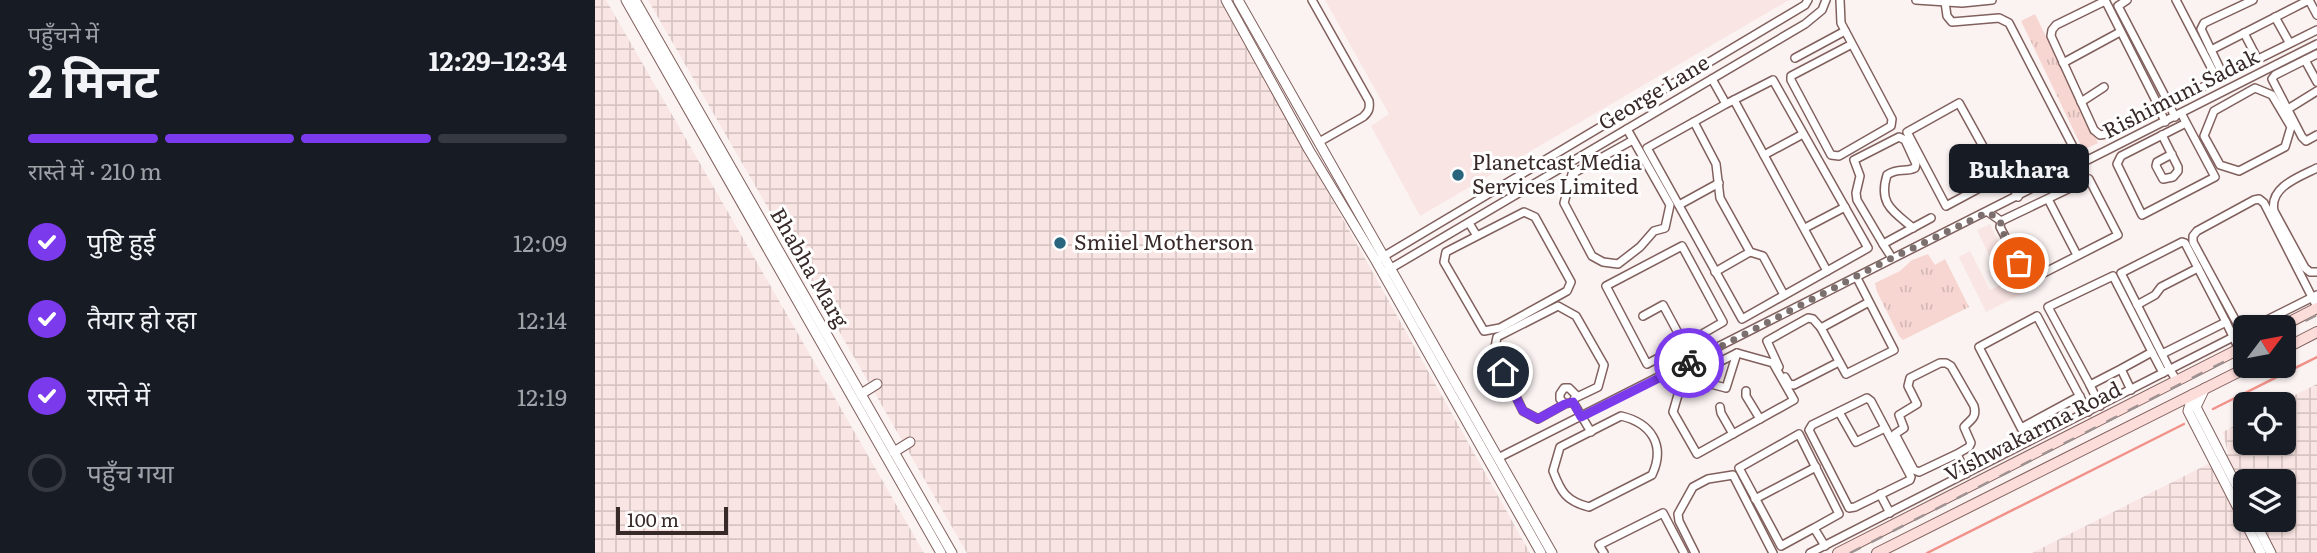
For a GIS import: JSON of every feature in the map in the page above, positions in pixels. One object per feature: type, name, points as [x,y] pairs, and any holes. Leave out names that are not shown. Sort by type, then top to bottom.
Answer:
[{"type":"main road","points":[[2296,319],[2317,308]]},
{"type":"main road","points":[[2296,343],[2317,332]]},
{"type":"main road","name":"Vishwakarma Road","points":[[1838,553],[2233,352]]},
{"type":"main road","name":"Vishwakarma Road","points":[[1877,553],[2233,374]]},
{"type":"main road","points":[[1907,517],[1909,529],[1917,533]]},
{"type":"main road","points":[[1892,525],[1901,533],[1901,541]]},
{"type":"street","name":"Bhabha Marg","points":[[626,0],[941,553]]},
{"type":"street","name":"Bhabha Marg","points":[[635,0],[952,553]]},
{"type":"street","points":[[1226,0],[1309,150],[1380,258]]},
{"type":"street","points":[[1238,0],[1541,545],[1552,553]]},
{"type":"street","points":[[1312,0],[1370,107],[1363,117],[1319,142]]},
{"type":"street","name":"George Lane","points":[[1380,258],[1805,5],[1808,0]]},
{"type":"street","name":"George Lane","points":[[1387,271],[1805,24],[1822,10],[1826,0]]},
{"type":"street","points":[[1840,0],[1841,23],[1892,119],[1891,126],[1839,156],[1831,155],[1791,76],[1852,44]]},
{"type":"street","points":[[1916,0],[1962,3],[1991,0]]},
{"type":"street","points":[[2157,103],[2150,111],[2100,135],[2094,130],[2081,102],[2051,36],[2052,30],[2056,25],[2105,0],[2157,103],[2165,121]]},
{"type":"street","points":[[2127,0],[2118,6],[2168,102],[2186,123],[2215,177],[2142,215],[2117,164],[2121,156],[2186,123]]},
{"type":"street","points":[[2168,102],[2212,83],[2216,77],[2176,0]]},
{"type":"street","points":[[2253,0],[2204,23],[2201,29],[2222,73],[2228,74],[2317,30]]},
{"type":"street","points":[[2211,50],[2309,0],[2317,15]]},
{"type":"street","points":[[1945,2],[1947,16],[1952,22],[1999,18],[2009,23],[2082,164]]},
{"type":"street","points":[[2275,18],[2288,43]]},
{"type":"street","points":[[1795,58],[1845,31]]},
{"type":"street","points":[[2063,62],[2120,32]]},
{"type":"street","points":[[2243,33],[2257,58]]},
{"type":"street","name":"Rishimuni Sadak","points":[[1498,458],[2317,44]]},
{"type":"street","points":[[2278,48],[2285,61]]},
{"type":"street","points":[[2317,54],[2272,79],[2305,141],[2317,135]]},
{"type":"street","points":[[2305,60],[2317,82]]},
{"type":"street","points":[[1712,79],[1764,155],[1827,271]]},
{"type":"street","points":[[1773,80],[1868,248],[1742,319],[1647,148],[1694,122],[1773,80]]},
{"type":"street","points":[[2236,86],[2241,95]]},
{"type":"street","points":[[2081,102],[2104,87]]},
{"type":"street","points":[[2255,88],[2272,94],[2291,127],[2285,147],[2239,171],[2220,165],[2204,136],[2214,111],[2241,95],[2255,88]]},
{"type":"street","points":[[2225,91],[2231,101]]},
{"type":"street","points":[[2288,109],[2317,91]]},
{"type":"street","points":[[2000,177],[1959,103],[1907,132],[1946,206],[2000,177],[2008,177],[2018,197]]},
{"type":"street","points":[[1694,122],[1716,164],[1720,198],[1750,252],[1763,256],[1784,295]]},
{"type":"street","points":[[1627,129],[1671,205],[1669,217],[1665,228],[1654,231],[1640,247],[1618,264],[1603,262],[1592,256],[1564,203],[1565,198],[1572,174],[1633,140]]},
{"type":"street","points":[[1764,155],[1804,134]]},
{"type":"street","points":[[2162,135],[2172,154]]},
{"type":"street","points":[[1892,258],[1857,200],[1860,176],[1854,160],[1899,137],[1905,140],[1916,164],[1915,168],[1896,169],[1887,175],[1884,196],[1889,208],[1913,228]]},
{"type":"street","points":[[2317,168],[2290,181],[2272,204],[2305,268],[2310,272],[2317,272]]},
{"type":"street","points":[[2089,179],[2118,235],[2028,281],[2000,227],[2001,221],[2089,179]]},
{"type":"street","points":[[1679,205],[1719,183]]},
{"type":"street","points":[[2048,199],[2077,255]]},
{"type":"street","points":[[2233,315],[2193,242],[2193,236],[2197,231],[2259,199],[2264,203],[2315,296],[2317,308]]},
{"type":"street","points":[[1805,228],[1845,207]]},
{"type":"street","points":[[1524,212],[1535,217],[1571,282],[1567,291],[1500,328],[1484,331],[1444,262],[1446,252],[1477,236],[1524,212]]},
{"type":"street","points":[[1988,212],[2001,221]]},
{"type":"street","points":[[1883,244],[1931,218]]},
{"type":"street","points":[[1469,223],[1477,236]]},
{"type":"street","points":[[1810,553],[1890,513],[2100,405],[2167,372],[2233,338],[2185,243],[2182,242],[2121,273],[2162,354],[2167,372]]},
{"type":"street","points":[[1682,246],[1723,322],[1686,344],[1647,365],[1606,286],[1682,246]]},
{"type":"street","points":[[1715,272],[1750,252]]},
{"type":"street","points":[[2137,305],[2198,268]]},
{"type":"street","points":[[1387,271],[1498,458],[1541,545]]},
{"type":"street","points":[[2100,405],[2048,307],[2113,276],[2153,352],[2177,381]]},
{"type":"street","points":[[1839,362],[1791,386],[1766,344],[1769,339],[1808,318],[1813,319],[1821,328],[1846,374],[1894,350],[1857,278]]},
{"type":"street","points":[[2277,315],[2315,296]]},
{"type":"street","points":[[1821,328],[1869,302]]},
{"type":"street","points":[[1643,316],[1663,305],[1686,344],[1699,358],[1712,366]]},
{"type":"street","points":[[1558,306],[1576,316],[1604,365],[1598,387],[1571,401],[1538,419],[1523,411],[1493,352],[1497,337],[1558,306]]},
{"type":"street","points":[[2028,442],[1979,346],[2037,316],[2088,412]]},
{"type":"street","points":[[2162,354],[2226,321]]},
{"type":"street","points":[[2089,385],[2153,352]]},
{"type":"street","points":[[1688,378],[1727,388],[1737,353]]},
{"type":"street","points":[[1737,353],[1773,363],[1794,401],[1697,454],[1673,412],[1682,381],[1712,366],[1737,353]]},
{"type":"street","points":[[1940,363],[1951,366],[1976,413],[1964,427],[1971,443],[1957,454],[1919,472],[1914,470],[1895,433],[1904,428],[1899,415],[1917,404],[1908,386],[1910,378],[1940,363]]},
{"type":"street","points":[[2121,369],[2131,390]]},
{"type":"street","points":[[861,394],[877,384]]},
{"type":"street","points":[[2205,388],[2196,407],[2233,479]]},
{"type":"street","points":[[1747,391],[1746,396],[1760,419]]},
{"type":"street","points":[[2193,394],[2188,411],[2261,553]]},
{"type":"street","points":[[2021,428],[2080,396]]},
{"type":"street","points":[[1867,398],[1871,401],[1911,477],[1910,480],[1849,509],[1809,435],[1809,427],[1839,412],[1867,398]]},
{"type":"street","points":[[1571,401],[1591,432]]},
{"type":"street","points":[[1720,407],[1733,434]]},
{"type":"street","points":[[1839,412],[1856,442],[1885,428]]},
{"type":"street","points":[[1621,416],[1644,426],[1659,453],[1653,475],[1589,507],[1574,503],[1558,484],[1553,471],[1555,458],[1560,447],[1591,432],[1621,416]]},
{"type":"street","points":[[1799,434],[1839,514],[1781,546],[1755,499],[1739,468],[1799,434]]},
{"type":"street","points":[[894,452],[910,442]]},
{"type":"street","points":[[1957,454],[1966,474]]},
{"type":"street","points":[[1755,499],[1816,467]]},
{"type":"street","points":[[1695,553],[1678,514],[1693,487],[1707,479],[1733,475],[1773,553]]},
{"type":"street","points":[[1880,494],[1890,513]]},
{"type":"street","points":[[1604,553],[1599,545],[1663,513],[1684,553]]},
{"type":"street","points":[[1814,528],[1825,546]]},
{"type":"street","points":[[2260,532],[2271,553]]},
{"type":"shaded area","points":[[595,0],[606,0],[924,553],[595,553]]},
{"type":"shaded area","points":[[648,0],[1220,0],[1530,553],[967,553]]},
{"type":"shaded area","points":[[1325,0],[1789,0],[1420,216],[1371,126],[1389,114]]},
{"type":"shaded area","points":[[1990,224],[2024,293],[1986,312],[1959,257],[1970,251],[1990,290],[2003,284],[1977,230]]},
{"type":"shaded area","points":[[2317,384],[2317,553],[2032,553],[2228,454],[2223,432],[2233,427],[2233,455],[2296,455],[2296,394]]},
{"type":"green space","points":[[2035,14],[2098,143],[2083,150],[2021,21]]},
{"type":"green space","points":[[1928,254],[1935,265],[1945,259],[1969,307],[1903,340],[1877,292],[1875,283],[1900,271],[1912,260]]},
{"type":"waterway","points":[[2213,409],[2317,357]]},
{"type":"waterway","points":[[1927,553],[2184,424]]},
{"type":"railway","points":[[2296,326],[2317,315]]},
{"type":"railway","points":[[1850,553],[2233,357]]},
{"type":"way so far","points":[[1689,363],[1888,260],[1988,212],[2001,221],[2000,227],[2019,263]]},
{"type":"place","name":"Planetcast Media Services Limited","points":[[1458,175]]},
{"type":"place","name":"Smiiel Motherson","points":[[1060,243]]},
{"type":"place","name":"Bukhara","points":[[2019,263]]},
{"type":"route","points":[[1503,372],[1523,411],[1538,419],[1573,402],[1581,417],[1689,363]]}]
